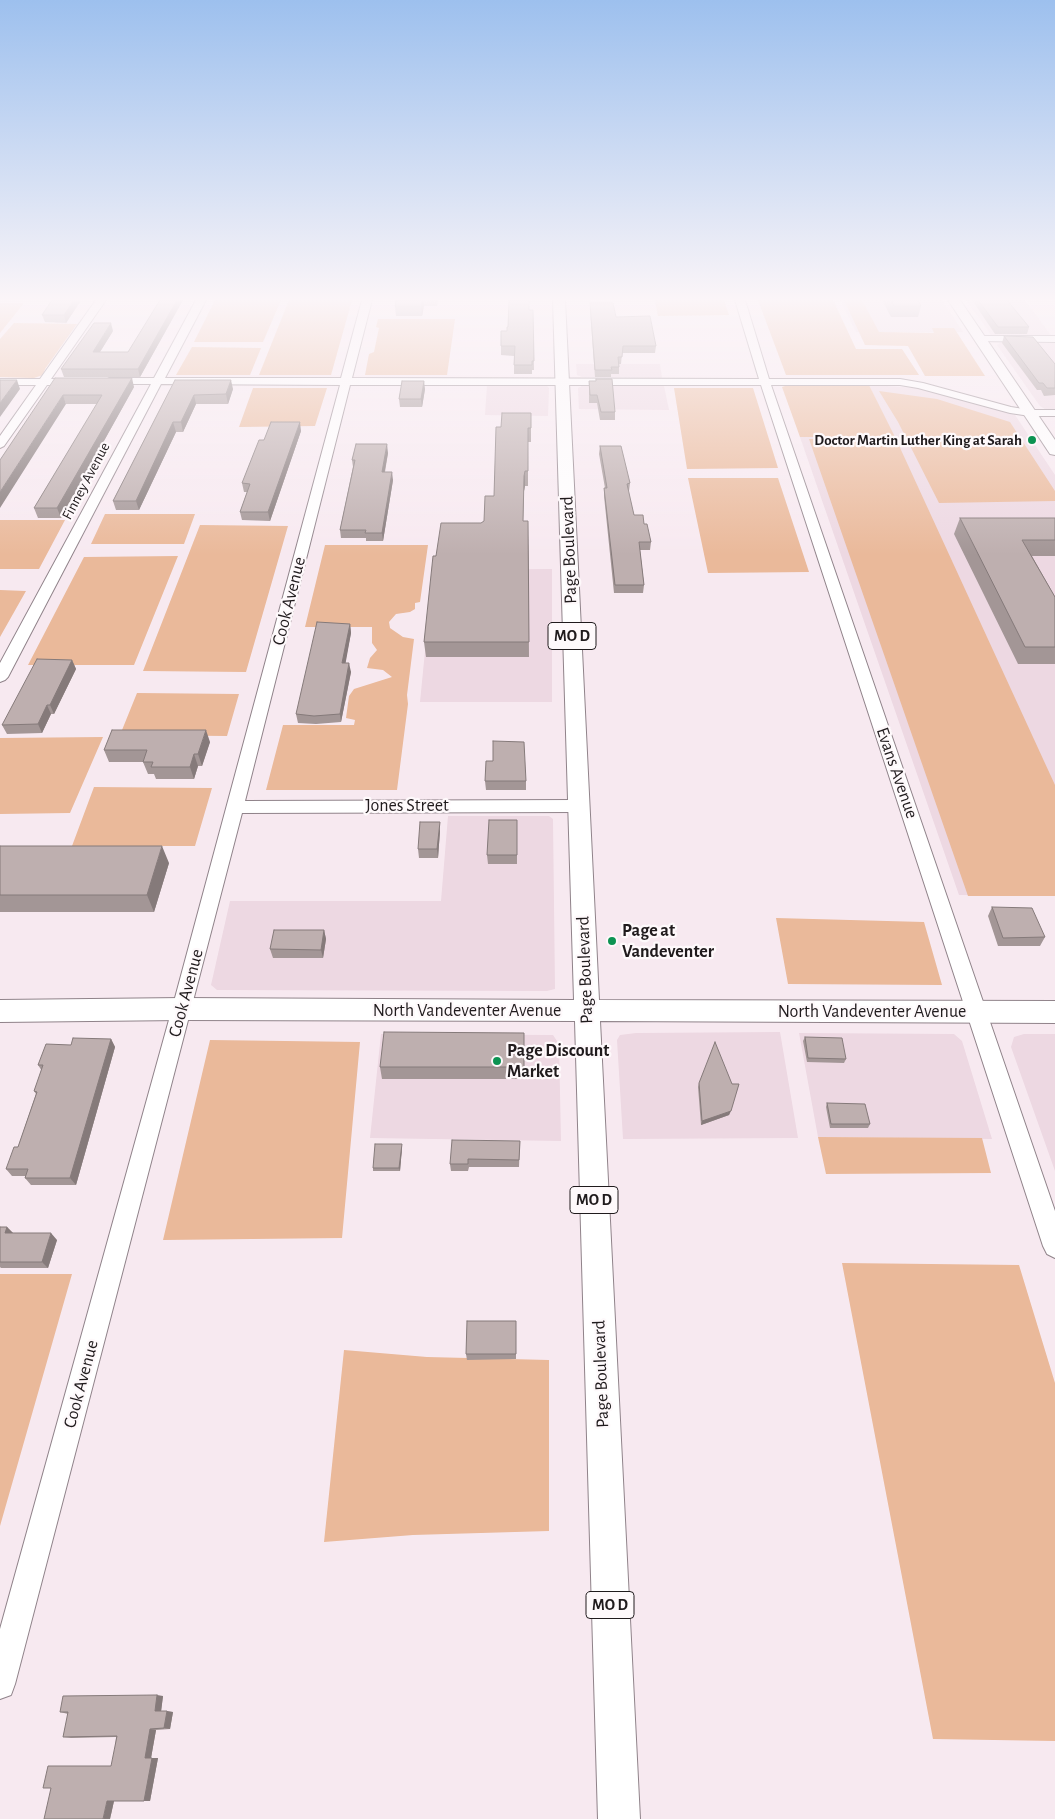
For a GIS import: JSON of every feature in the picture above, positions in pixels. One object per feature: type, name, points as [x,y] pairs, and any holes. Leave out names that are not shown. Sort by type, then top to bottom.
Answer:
[{"type":"main road","name":"Page Boulevard","points":[[562,385],[619,1819]]},
{"type":"main road","points":[[1011,385],[1055,451]]},
{"type":"main road","name":"North Vandeventer Avenue","points":[[0,1011],[182,1009],[1055,1012]]},
{"type":"street","points":[[0,444],[42,385]]},
{"type":"street","name":"Finney Avenue","points":[[0,677],[155,385]]},
{"type":"street","name":"Cook Avenue","points":[[0,1684],[4,1653],[182,1009],[344,385]]},
{"type":"street","name":"Evans Avenue","points":[[766,385],[1055,1246]]},
{"type":"street","points":[[918,385],[1010,410],[1030,413],[1055,413]]},
{"type":"street","name":"Jones Street","points":[[235,807],[579,806]]},
{"type":"shaded area","points":[[487,385],[547,386],[549,388],[548,416],[485,415]]},
{"type":"shaded area","points":[[584,385],[664,386],[669,410],[579,409],[578,388]]},
{"type":"shaded area","points":[[788,385],[869,385],[895,437],[800,437],[782,387]]},
{"type":"shaded area","points":[[869,385],[920,388],[1015,415],[1055,475],[1055,896],[959,895],[800,437],[894,437]]},
{"type":"shaded area","points":[[1025,385],[1055,385],[1055,409],[1045,409],[1040,406]]},
{"type":"shaded area","points":[[253,388],[327,388],[315,426],[239,427]]},
{"type":"shaded area","points":[[674,388],[753,388],[778,468],[687,469]]},
{"type":"shaded area","points":[[879,391],[937,399],[1010,422],[1055,491],[1055,501],[939,503],[898,422]]},
{"type":"shaded area","points":[[809,439],[896,439],[1055,785],[1055,896],[968,896]]},
{"type":"shaded area","points":[[688,478],[778,478],[809,572],[708,573]]},
{"type":"shaded area","points":[[105,514],[195,514],[184,544],[91,544]]},
{"type":"shaded area","points":[[0,520],[65,520],[39,569],[0,569]]},
{"type":"shaded area","points":[[200,525],[288,526],[246,672],[143,671]]},
{"type":"shaded area","points":[[325,545],[428,545],[420,602],[415,603],[415,609],[410,612],[396,614],[389,622],[390,628],[403,637],[414,639],[397,790],[266,790],[283,725],[354,725],[355,720],[346,718],[349,696],[354,689],[392,677],[383,670],[367,668],[370,658],[377,650],[372,643],[372,627],[305,627]]},
{"type":"shaded area","points":[[178,556],[134,665],[28,665],[84,557]]},
{"type":"shaded area","points":[[552,569],[552,702],[420,702],[433,570]]},
{"type":"shaded area","points":[[0,590],[26,591],[0,637]]},
{"type":"shaded area","points":[[137,693],[239,694],[227,736],[120,735]]},
{"type":"shaded area","points":[[103,737],[70,813],[0,814],[0,738]]},
{"type":"shaded area","points":[[94,787],[212,788],[195,846],[72,846]]},
{"type":"shaded area","points":[[448,816],[549,816],[553,819],[555,989],[547,991],[217,990],[211,985],[230,901],[441,901]]},
{"type":"shaded area","points":[[776,918],[924,922],[942,985],[788,984]]},
{"type":"shaded area","points":[[780,1032],[798,1138],[623,1139],[617,1040],[620,1035],[636,1033]]},
{"type":"shaded area","points":[[799,1033],[954,1034],[962,1041],[992,1139],[818,1137]]},
{"type":"shaded area","points":[[381,1034],[553,1035],[559,1044],[561,1141],[370,1138]]},
{"type":"shaded area","points":[[1024,1034],[1055,1034],[1055,1171],[1011,1047],[1014,1037]]},
{"type":"shaded area","points":[[210,1040],[360,1042],[342,1238],[163,1240]]},
{"type":"shaded area","points":[[818,1137],[982,1138],[991,1173],[826,1174]]},
{"type":"shaded area","points":[[842,1263],[1019,1265],[1055,1383],[1055,1741],[933,1739]]},
{"type":"shaded area","points":[[0,1274],[72,1274],[0,1526]]},
{"type":"shaded area","points":[[344,1350],[427,1357],[549,1360],[549,1531],[413,1535],[324,1542]]},
{"type":"building","points":[[0,385],[13,385],[0,403]]},
{"type":"building","points":[[50,385],[128,385],[57,508],[34,508],[102,395],[63,395],[0,492],[0,460]]},
{"type":"building","points":[[172,385],[229,385],[226,394],[194,395],[181,422],[173,422],[136,501],[113,501]]},
{"type":"building","points":[[401,385],[423,385],[421,399],[399,399]]},
{"type":"building","points":[[589,385],[613,385],[615,412],[601,412],[597,395],[590,395]]},
{"type":"building","points":[[1045,385],[1055,385],[1055,388],[1047,388]]},
{"type":"building","points":[[502,413],[531,413],[531,428],[528,428],[528,471],[525,471],[524,476],[523,521],[528,521],[529,642],[424,642],[433,556],[436,556],[441,523],[481,523],[484,521],[485,496],[494,496],[496,427],[501,427]]},
{"type":"building","points":[[271,422],[300,422],[268,512],[240,512],[250,484],[242,483],[259,440],[264,440]]},
{"type":"building","points":[[356,444],[387,444],[382,472],[392,472],[382,533],[365,533],[366,530],[340,530],[355,460],[352,460]]},
{"type":"building","points":[[600,446],[621,446],[630,483],[627,484],[634,515],[643,515],[644,524],[647,524],[651,542],[639,542],[644,585],[615,585],[604,488],[607,488]]},
{"type":"building","points":[[960,518],[1055,518],[1055,540],[1022,540],[1055,597],[1055,647],[1025,647]]},
{"type":"building","points":[[317,622],[350,624],[342,663],[349,663],[340,714],[314,716],[296,714]]},
{"type":"building","points":[[37,659],[72,660],[50,705],[47,705],[38,724],[2,725]]},
{"type":"building","points":[[112,730],[206,730],[198,754],[194,754],[190,767],[151,767],[153,762],[143,762],[147,750],[104,750]]},
{"type":"building","points":[[493,741],[524,742],[526,781],[485,781],[486,761],[493,761]]},
{"type":"building","points":[[489,820],[517,820],[517,855],[487,855]]},
{"type":"building","points":[[420,822],[440,822],[437,849],[418,849]]},
{"type":"building","points":[[0,846],[162,846],[147,895],[0,895]]},
{"type":"building","points":[[992,907],[1032,908],[1045,937],[1003,938]]},
{"type":"building","points":[[274,930],[324,930],[321,950],[270,949]]},
{"type":"building","points":[[384,1032],[524,1033],[524,1067],[380,1067]]},
{"type":"building","points":[[805,1037],[842,1038],[846,1059],[808,1058]]},
{"type":"building","points":[[73,1038],[111,1039],[70,1178],[25,1178],[28,1169],[6,1169],[14,1147],[18,1147],[37,1092],[34,1091],[43,1065],[38,1065],[46,1044],[71,1045]]},
{"type":"building","points":[[715,1042],[732,1084],[739,1084],[731,1111],[702,1121],[699,1083]]},
{"type":"building","points":[[827,1103],[865,1104],[870,1124],[831,1124]]},
{"type":"building","points":[[452,1140],[520,1141],[519,1160],[468,1159],[468,1164],[450,1164]]},
{"type":"building","points":[[375,1144],[402,1144],[399,1168],[373,1168]]},
{"type":"building","points":[[0,1227],[7,1227],[5,1233],[51,1233],[42,1262],[0,1262]]},
{"type":"building","points":[[467,1321],[516,1321],[516,1354],[466,1354]]},
{"type":"building","points":[[157,1695],[155,1711],[167,1711],[164,1728],[150,1729],[145,1758],[152,1758],[144,1801],[107,1801],[103,1819],[44,1819],[51,1788],[43,1788],[48,1766],[111,1766],[117,1736],[63,1737],[68,1712],[60,1712],[63,1696]]},
{"type":"place","name":"Doctor Martin Luther King at Sarah","points":[[1032,440]]},
{"type":"place","name":"Page at Vandeventer","points":[[612,941]]},
{"type":"place","name":"Page Discount Market","points":[[497,1061]]}]
